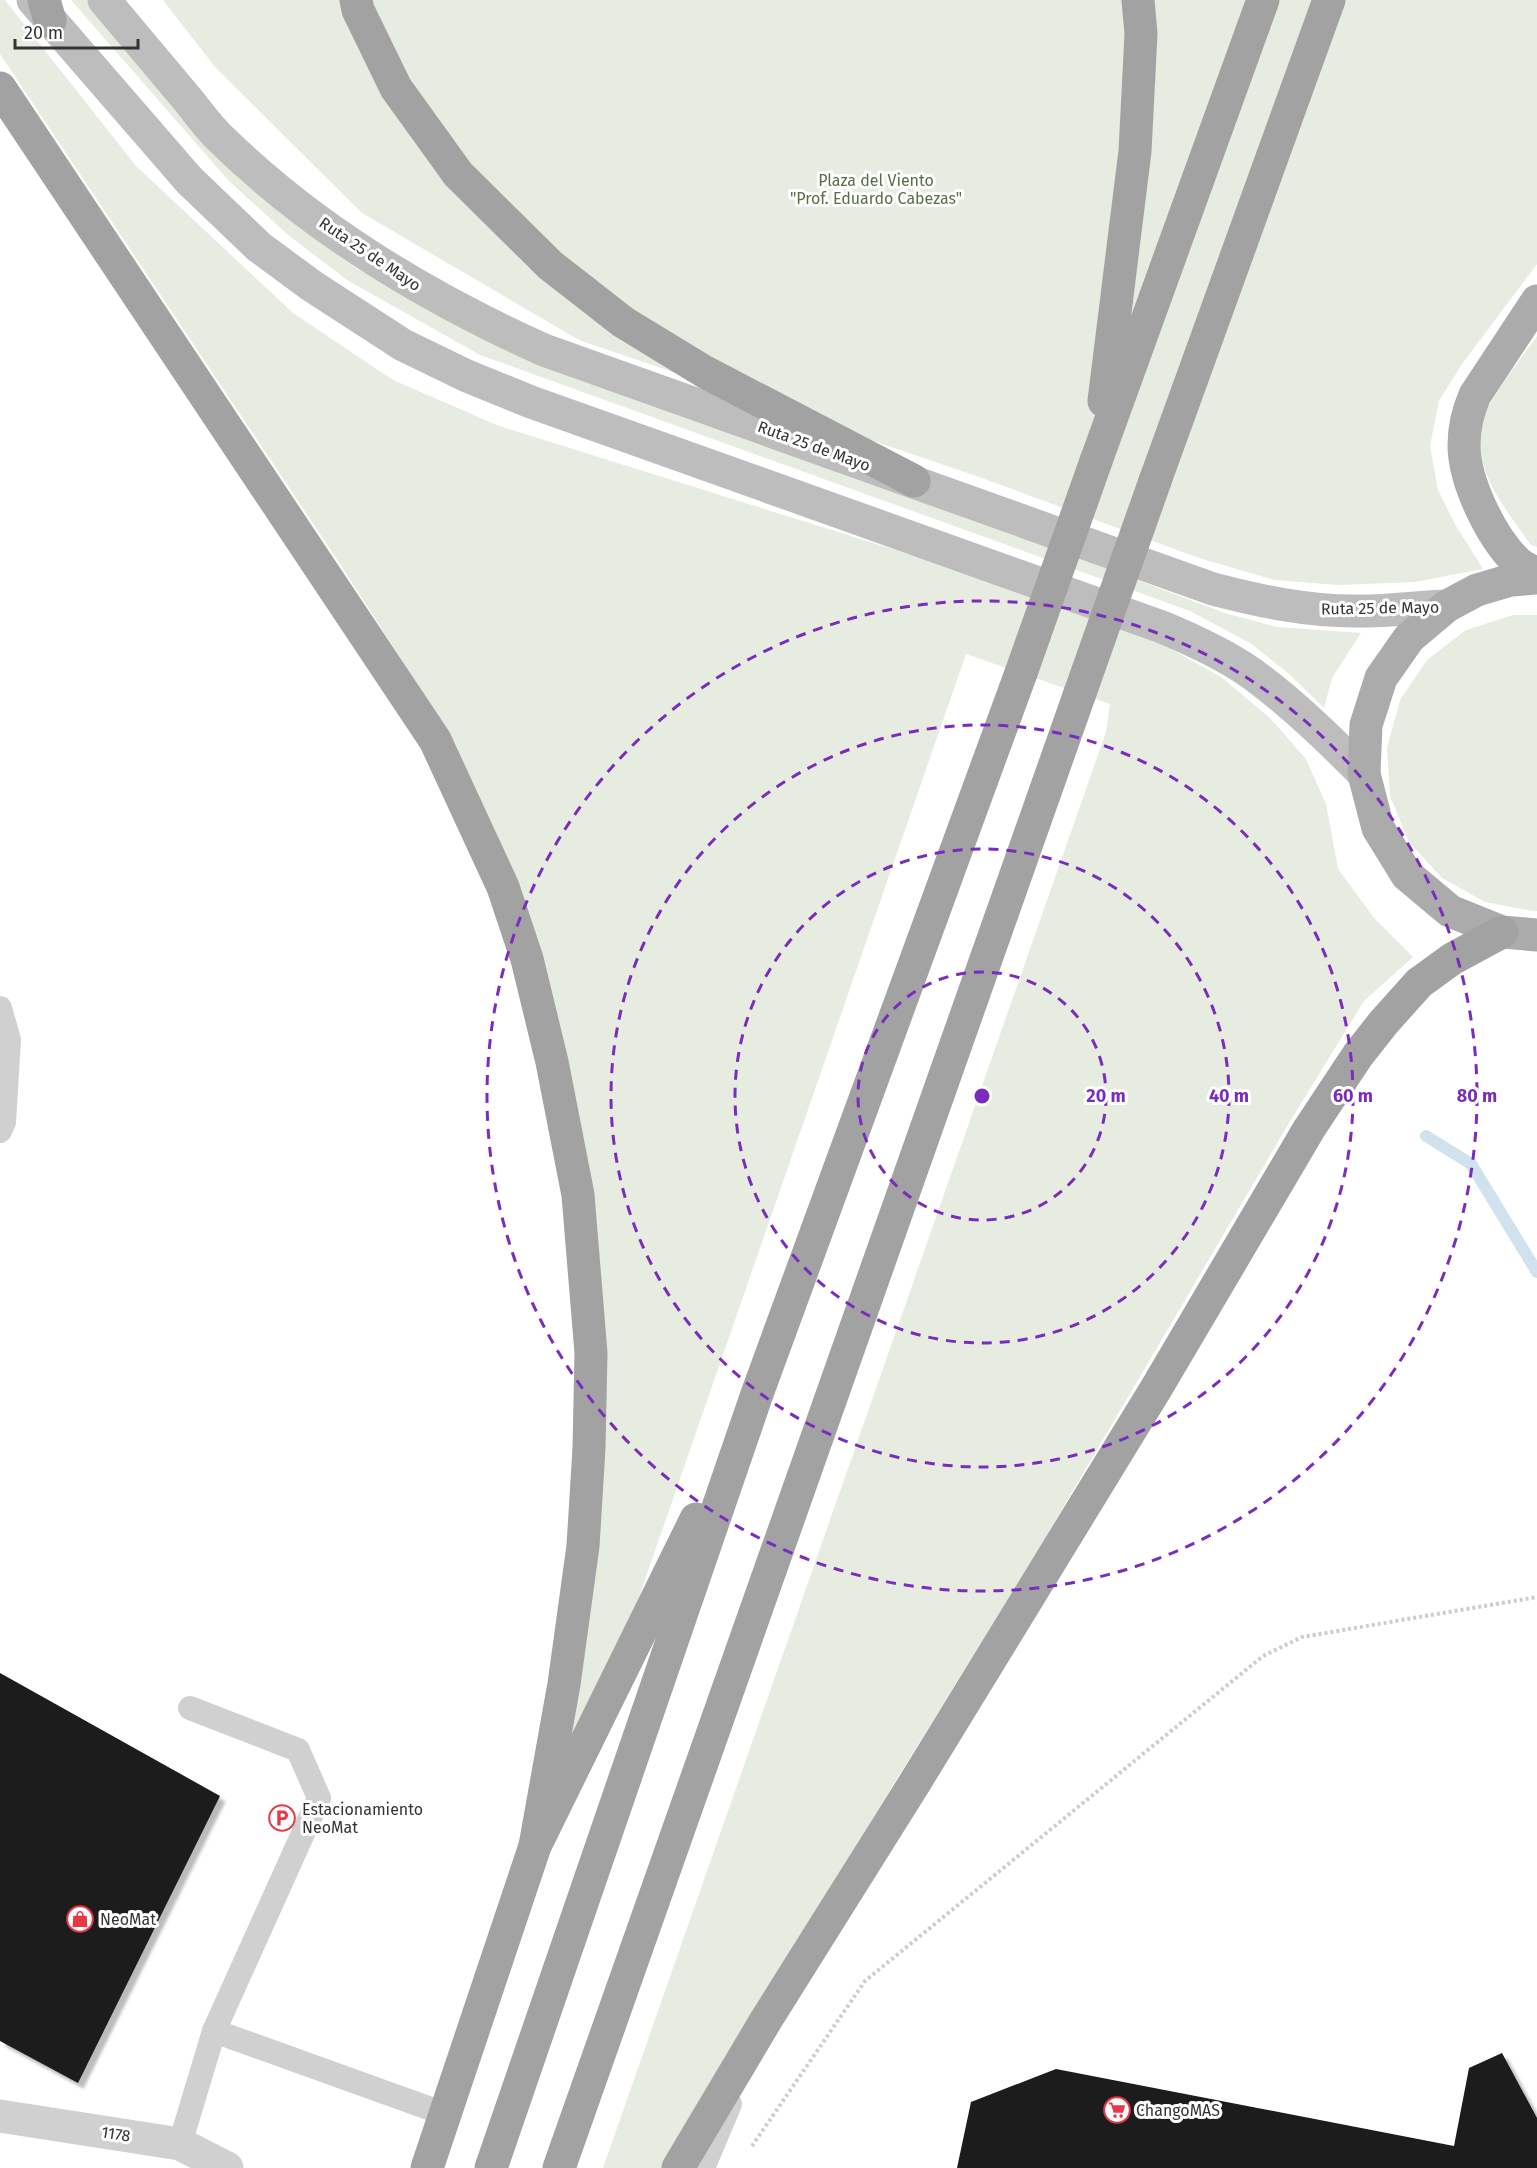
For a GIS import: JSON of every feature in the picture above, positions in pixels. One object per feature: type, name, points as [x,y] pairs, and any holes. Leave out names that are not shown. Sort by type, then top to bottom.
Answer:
[{"type":"highway","points":[[356,0],[358,10],[396,88],[458,174],[550,266],[623,322],[705,372],[914,481]]},
{"type":"highway","points":[[1096,461],[1135,151],[1141,34],[1138,0]]},
{"type":"highway","points":[[491,2168],[757,1394],[1021,673],[1263,0]]},
{"type":"highway","points":[[559,2168],[1155,481],[1329,0]]},
{"type":"highway","points":[[0,88],[435,740],[503,887],[527,959],[554,1072],[578,1195],[591,1353],[589,1448],[583,1546],[564,1684],[535,1846]]},
{"type":"highway","points":[[678,2168],[766,2020],[921,1774],[1157,1387],[1309,1129],[1358,1055],[1419,983],[1452,959],[1502,932]]},
{"type":"highway","points":[[426,2168],[535,1846],[757,1394]]},
{"type":"main road","name":"Ruta 25 de Mayo","points":[[104,0],[220,138],[284,195],[386,268],[487,325],[544,350],[1176,577],[1263,602],[1312,609],[1355,611],[1447,606]]},
{"type":"main road","name":"Ruta 25 de Mayo","points":[[42,7],[189,180],[259,247],[403,345],[467,376],[531,402],[1162,627],[1205,646],[1251,673],[1325,734],[1364,774]]},
{"type":"main road","points":[[1537,301],[1474,395],[1469,409],[1464,447],[1473,486],[1494,534],[1519,564],[1537,574]]},
{"type":"main road","points":[[1447,606],[1477,590],[1511,580],[1537,578]]},
{"type":"main road","name":"Ruta 25 de Mayo","points":[[1447,606],[1409,638],[1381,678],[1366,725],[1364,774],[1378,828],[1407,875],[1450,910],[1502,932],[1537,935]]},
{"type":"street","name":"1178","points":[[0,2116],[180,2144],[227,2168]]},
{"type":"lane","points":[[0,1008],[9,1041],[4,1122],[0,1131]]},
{"type":"lane","points":[[180,2144],[214,2031],[319,1798],[298,1750],[190,1708]]},
{"type":"lane","points":[[703,2168],[766,2020]]},
{"type":"lane","points":[[214,2031],[445,2114]]},
{"type":"path","points":[[768,2120],[865,1981],[1263,1656],[1302,1637],[1537,1597]]},
{"type":"green space","points":[[0,0],[5,0],[136,166],[293,313],[393,380],[499,426],[947,566],[1155,640],[1221,677],[1270,718],[1306,759],[1326,804],[1338,869],[1375,919],[1413,957],[1364,1001],[1289,1123],[1041,1545],[701,2097],[662,2168],[603,2168],[1106,732],[1110,704],[966,654],[588,1744],[559,1734],[592,1355],[524,911],[494,828],[458,754],[417,684],[342,567],[0,54]]},
{"type":"green space","points":[[71,0],[87,0],[240,170],[295,224],[356,268],[486,336],[1225,613],[1277,627],[1361,633],[1332,678],[1324,708],[1288,673],[1250,643],[1190,611],[480,355],[347,280],[287,234],[228,180]]},
{"type":"green space","name":"Plaza del Viento \"Prof. Eduardo Cabezas\"","points":[[163,0],[1537,0],[1537,264],[1462,364],[1439,401],[1430,446],[1438,490],[1456,526],[1483,569],[1415,582],[1338,585],[1275,580],[1199,558],[979,477],[579,340],[362,213],[215,67]]},
{"type":"green space","points":[[1537,336],[1537,547],[1531,545],[1501,503],[1486,471],[1481,455],[1480,438],[1485,412],[1506,378]]},
{"type":"green space","points":[[1513,615],[1537,615],[1537,911],[1485,902],[1442,878],[1409,842],[1390,796],[1387,748],[1400,700],[1427,660],[1466,630]]},
{"type":"building","name":"NeoMat","points":[[0,1673],[220,1796],[78,2083],[0,2041]]},
{"type":"building","name":"ChangoMAS","points":[[1502,2053],[1537,2118],[1537,2168],[957,2168],[971,2102],[1056,2069],[1454,2146],[1469,2068]]},
{"type":"waterway","points":[[1426,1136],[1471,1164],[1537,1272]]},
{"type":"place","name":"Estacionamiento NeoMat","points":[[282,1818]]},
{"type":"place","name":"NeoMat","points":[[80,1919]]},
{"type":"place","name":"ChangoMAS","points":[[1117,2110]]}]
